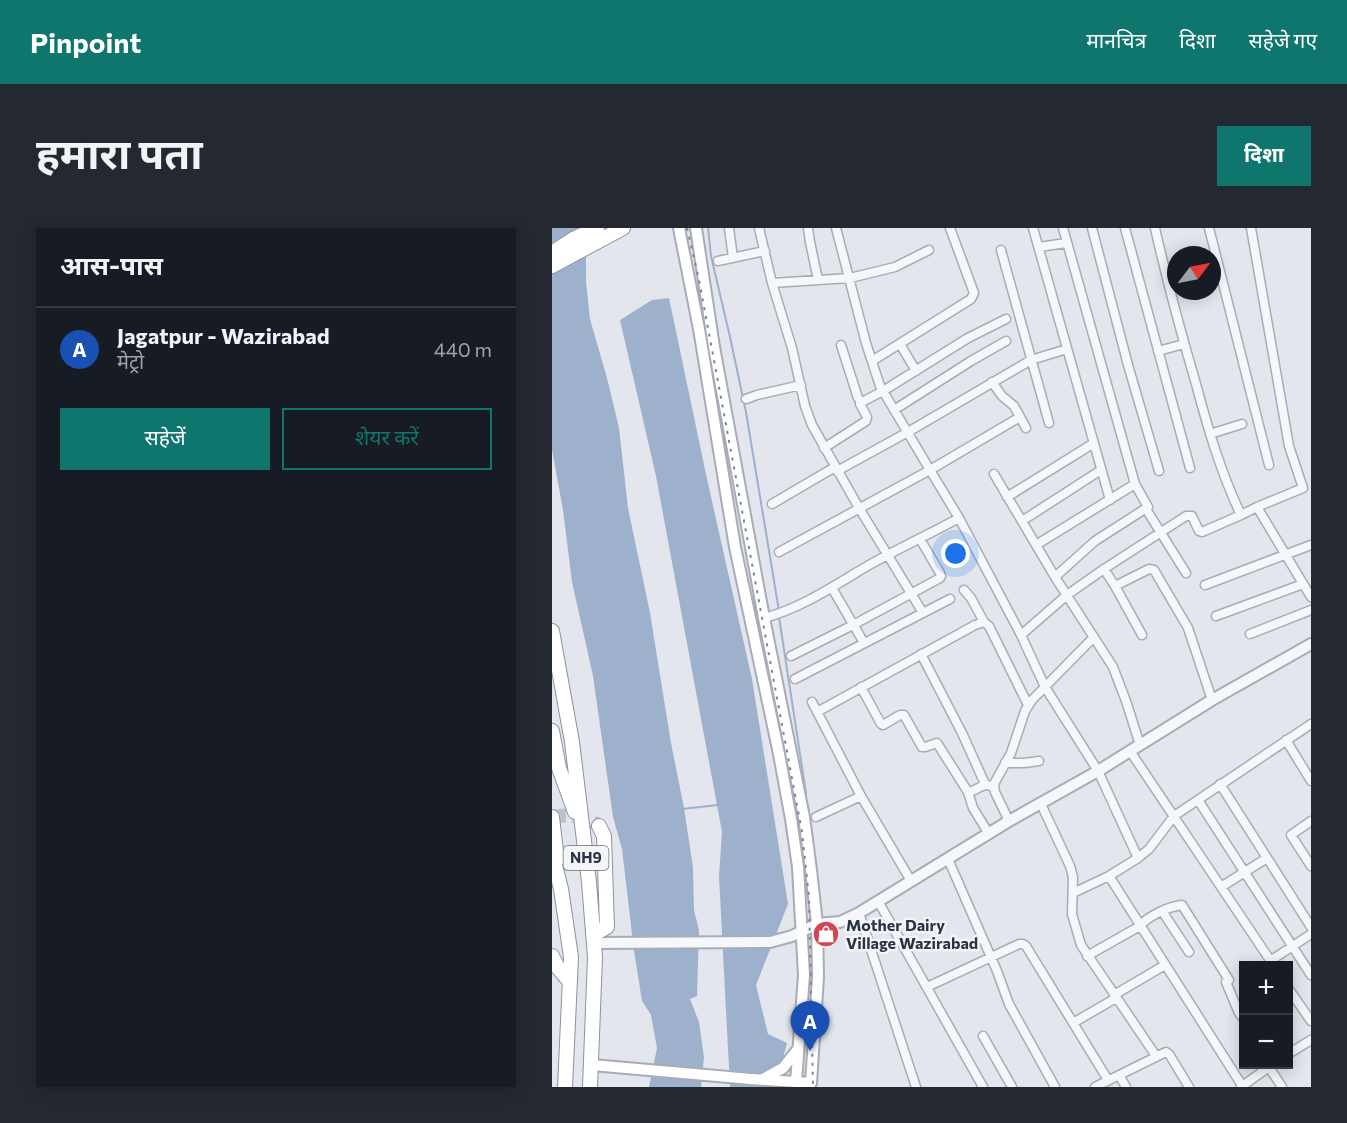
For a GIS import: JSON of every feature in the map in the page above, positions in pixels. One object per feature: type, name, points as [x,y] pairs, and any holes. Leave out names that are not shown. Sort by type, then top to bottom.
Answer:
[{"type":"highway","points":[[573,239],[584,228]]},
{"type":"highway","points":[[552,253],[573,239],[597,228]]},
{"type":"highway","points":[[552,266],[623,228]]},
{"type":"highway","name":"NH9","points":[[552,631],[572,742],[589,882],[594,957],[590,1087]]},
{"type":"highway","points":[[553,734],[559,768],[583,834]]},
{"type":"highway","points":[[552,817],[561,889]]},
{"type":"highway","points":[[593,939],[607,927],[604,836],[599,826]]},
{"type":"highway","name":"NH9","points":[[552,853],[561,889],[571,957],[565,1087]]},
{"type":"highway","points":[[552,956],[558,968],[570,982]]},
{"type":"main road","points":[[679,228],[699,329],[735,546],[779,754],[798,867],[804,975],[796,1085]]},
{"type":"main road","points":[[592,1065],[811,1085],[818,977],[817,924],[804,817],[774,616],[714,347],[696,228]]},
{"type":"main road","points":[[757,1079],[783,1068],[798,1049]]},
{"type":"street","points":[[729,228],[733,258]]},
{"type":"street","points":[[759,228],[772,283],[792,348],[805,406],[812,425],[923,613]]},
{"type":"street","points":[[808,228],[818,280]]},
{"type":"street","points":[[836,228],[866,343],[883,391],[959,518],[1021,635],[1045,687],[1098,771],[1138,858]]},
{"type":"street","points":[[872,361],[973,296],[974,293],[950,228]]},
{"type":"street","points":[[1033,228],[1110,500]]},
{"type":"street","points":[[1063,228],[1135,484],[1147,506],[1146,509],[1186,573]]},
{"type":"street","points":[[1092,228],[1159,471]]},
{"type":"street","points":[[1125,228],[1190,468]]},
{"type":"street","points":[[1155,228],[1184,344],[1210,434],[1230,493],[1241,515]]},
{"type":"street","points":[[1209,228],[1269,465]]},
{"type":"street","points":[[1021,635],[1067,595],[1189,515],[1202,532],[1307,487],[1288,446],[1251,228]]},
{"type":"street","points":[[1039,247],[1066,243]]},
{"type":"street","points":[[772,283],[850,278],[895,267],[928,250]]},
{"type":"street","points":[[1001,250],[1049,423]]},
{"type":"street","points":[[717,261],[765,251]]},
{"type":"street","points":[[860,400],[864,401],[883,391],[968,338],[1006,319]]},
{"type":"street","points":[[894,410],[1006,340]]},
{"type":"street","points":[[900,344],[916,370]]},
{"type":"street","points":[[1158,351],[1184,344]]},
{"type":"street","points":[[824,448],[866,421],[867,417],[860,404],[841,345]]},
{"type":"street","points":[[772,504],[908,432],[1031,360],[1067,350]]},
{"type":"street","points":[[993,382],[1002,396],[1014,406],[1026,428]]},
{"type":"street","points":[[746,399],[801,385]]},
{"type":"street","points":[[779,552],[906,484],[1020,417]]},
{"type":"street","points":[[1210,434],[1242,424]]},
{"type":"street","points":[[1007,496],[1094,442]]},
{"type":"street","points":[[1022,521],[1101,470]]},
{"type":"street","points":[[994,474],[1055,577],[1113,667],[1120,683],[1135,748],[1174,816],[1271,961]]},
{"type":"street","points":[[1036,544],[1135,484]]},
{"type":"street","points":[[1257,507],[1311,597]]},
{"type":"street","points":[[1055,577],[1095,541],[1146,509]]},
{"type":"street","points":[[774,616],[832,588],[959,518]]},
{"type":"street","points":[[791,656],[938,580],[941,576],[920,539]]},
{"type":"street","points":[[1205,585],[1311,544]]},
{"type":"street","points":[[1115,586],[1149,568],[1154,570],[1188,628],[1212,700]]},
{"type":"street","points":[[1104,569],[1142,635]]},
{"type":"street","points":[[1216,616],[1303,584]]},
{"type":"street","points":[[832,588],[864,644]]},
{"type":"street","points":[[964,590],[984,622],[989,626],[1028,705]]},
{"type":"street","points":[[795,679],[950,599]]},
{"type":"street","points":[[1250,634],[1311,610]]},
{"type":"street","points":[[817,712],[984,622]]},
{"type":"street","points":[[968,792],[989,786],[995,781],[1014,747],[1028,705],[1094,637]]},
{"type":"street","points":[[593,939],[617,943],[770,942],[792,936],[817,924],[835,924],[859,913],[1010,821],[1098,771],[1212,700],[1311,644]]},
{"type":"street","points":[[921,654],[989,786],[1010,821]]},
{"type":"street","points":[[861,687],[881,724],[904,715],[922,747],[937,743],[968,792],[973,808],[989,834]]},
{"type":"street","points":[[812,702],[861,796],[911,881]]},
{"type":"street","points":[[1073,893],[1109,876],[1138,858],[1149,849],[1174,816],[1311,724]]},
{"type":"street","points":[[1286,740],[1311,781]]},
{"type":"street","points":[[1005,763],[1039,761]]},
{"type":"street","points":[[1220,784],[1311,927]]},
{"type":"street","points":[[816,817],[861,796]]},
{"type":"street","points":[[1198,800],[1311,975]]},
{"type":"street","points":[[1041,804],[1070,866],[1073,877],[1072,914],[1081,945],[1156,1056]]},
{"type":"street","points":[[1311,821],[1291,835],[1311,866]]},
{"type":"street","points":[[1221,887],[1267,858]]},
{"type":"street","points":[[948,859],[1009,1004],[1055,1087]]},
{"type":"street","points":[[1109,876],[1242,1087],[1267,1069]]},
{"type":"street","points":[[878,901],[983,1087]]},
{"type":"street","points":[[1087,956],[1148,918],[1174,906],[1182,905],[1228,981],[1241,1015]]},
{"type":"street","points":[[1162,911],[1189,952]]},
{"type":"street","points":[[859,913],[916,1087]]},
{"type":"street","points":[[1274,961],[1311,934]]},
{"type":"street","points":[[927,987],[1023,944],[1108,1080]]},
{"type":"street","points":[[1073,1023],[1165,965]]},
{"type":"street","points":[[1293,995],[1311,1021]]},
{"type":"street","points":[[983,1036],[1011,1087]]},
{"type":"street","points":[[1293,1051],[1311,1040]]},
{"type":"street","points":[[1095,1087],[1168,1052],[1189,1087]]},
{"type":"street","points":[[1273,1069],[1282,1087]]},
{"type":"street","points":[[1119,1075],[1126,1087]]},
{"type":"water","points":[[552,228],[582,228],[586,234],[586,282],[590,319],[619,428],[628,508],[650,613],[693,868],[694,910],[699,930],[697,996],[690,999],[699,1022],[704,1057],[701,1087],[649,1087],[657,1048],[651,1015],[642,1001],[622,849],[613,817],[593,676],[572,582],[563,510],[552,450]]},
{"type":"water","points":[[669,298],[752,679],[788,904],[756,985],[768,1034],[787,1043],[775,1087],[730,1087],[719,876],[722,832],[656,476],[620,320],[652,300]]},
{"type":"waterway","points":[[708,228],[711,256],[746,412],[779,611]]},
{"type":"waterway","points":[[779,617],[806,793]]},
{"type":"waterway","points":[[682,809],[718,805]]},
{"type":"tunnel","points":[[552,817],[577,816],[599,826]]},
{"type":"railway","points":[[687,228],[699,280],[802,832],[809,897],[813,1087]]},
{"type":"place","name":"Mother Dairy Village Wazirabad","points":[[826,934]]},
{"type":"place","name":"Jagatpur - Wazirabad","points":[[810,1051]]}]
